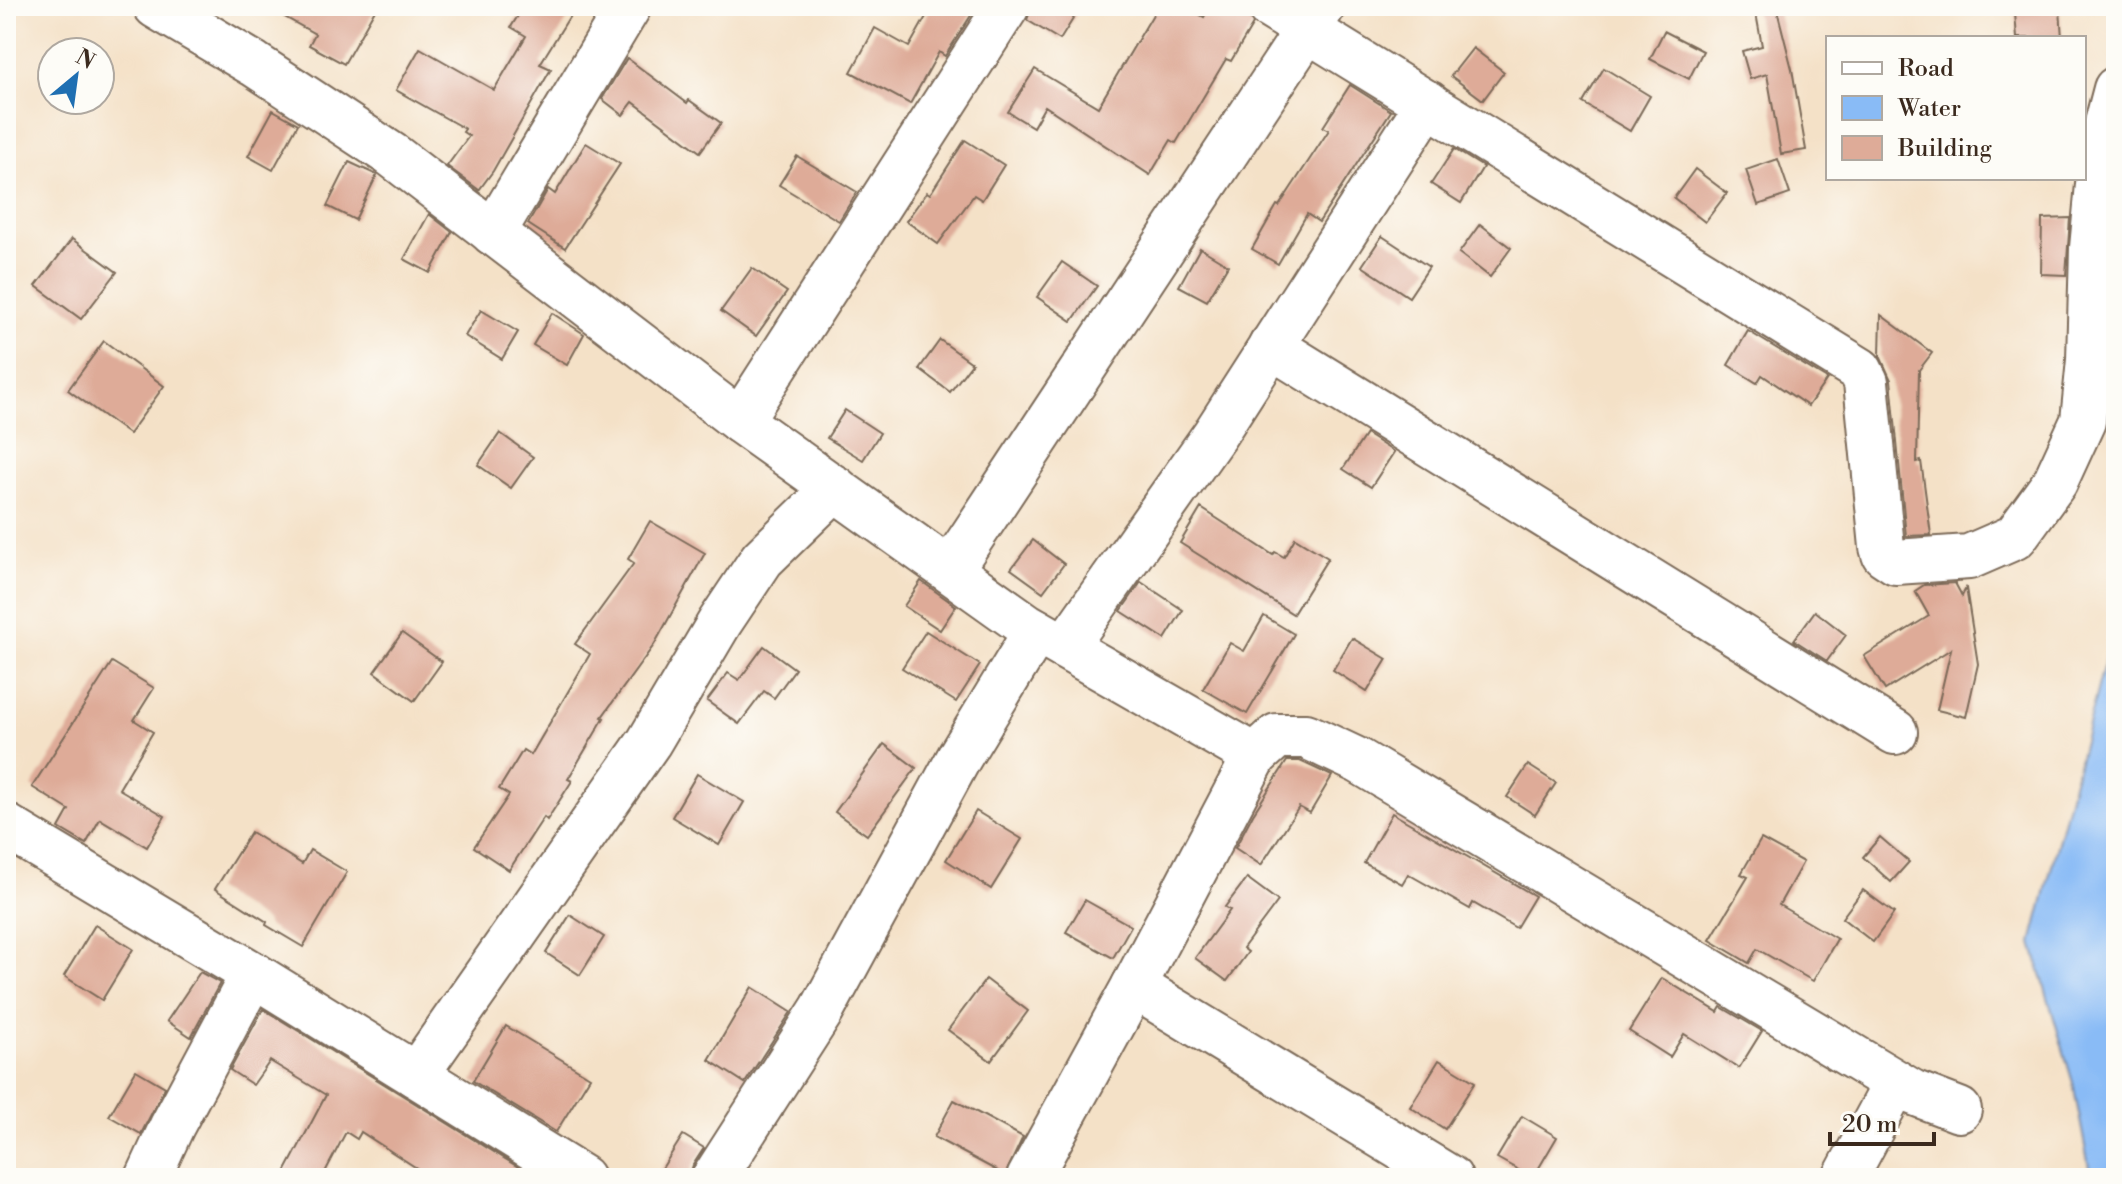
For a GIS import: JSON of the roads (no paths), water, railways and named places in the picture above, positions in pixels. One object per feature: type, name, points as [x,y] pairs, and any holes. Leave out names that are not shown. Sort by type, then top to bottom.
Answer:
[{"type":"street","points":[[156,6],[254,64],[392,155],[740,421],[1050,639],[1255,756]]},
{"type":"street","points":[[493,233],[629,6]]},
{"type":"street","points":[[740,421],[1007,6]]},
{"type":"street","points":[[1269,6],[1316,18],[1428,103],[1860,370],[1866,382],[1882,547],[1884,554],[1896,562],[1969,557],[2015,537],[2055,482],[2083,421],[2089,360],[2092,248],[2102,142],[2116,89]]},
{"type":"street","points":[[950,570],[1316,18]]},
{"type":"street","points":[[714,1178],[822,1010],[960,756],[1215,434],[1428,103]]},
{"type":"street","points":[[1271,346],[1895,732]]},
{"type":"street","points":[[416,1075],[649,742],[720,622],[762,559],[835,488]]},
{"type":"street","points":[[1029,1178],[1255,756],[1277,736],[1306,736],[1359,761],[1896,1083],[1959,1110]]},
{"type":"street","points":[[6,826],[253,974],[582,1178]]},
{"type":"street","points":[[148,1178],[172,1126],[253,974]]},
{"type":"street","points":[[1134,986],[1450,1178]]},
{"type":"street","points":[[1845,1178],[1896,1083]]},
{"type":"water","points":[[2116,617],[2116,1178],[2091,1178],[2073,1083],[2032,943]]}]
